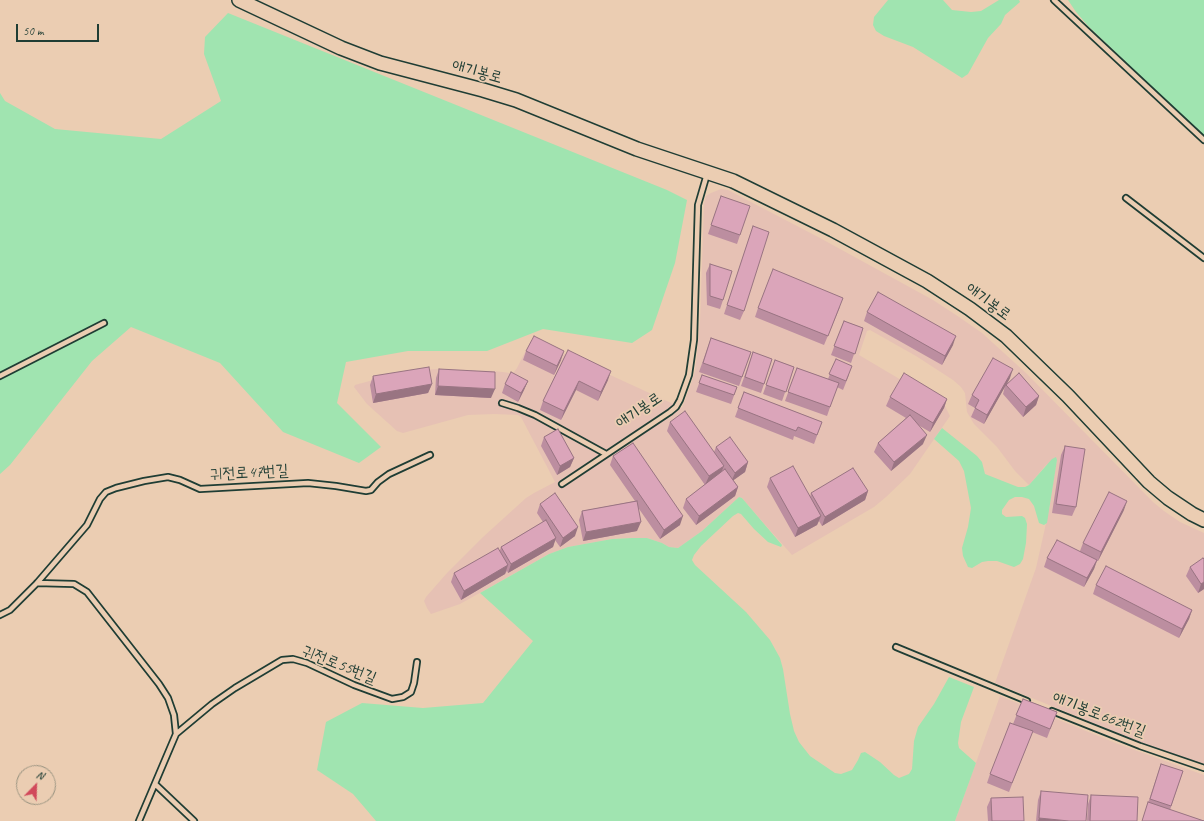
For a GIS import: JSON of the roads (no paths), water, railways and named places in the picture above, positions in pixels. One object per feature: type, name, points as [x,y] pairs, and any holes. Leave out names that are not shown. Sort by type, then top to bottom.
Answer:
[{"type":"main road","name":"애기봉로","points":[[239,0],[341,48],[380,63],[516,100],[637,149],[708,172],[739,184],[833,230],[927,281],[970,309],[1006,336],[1068,396],[1149,482],[1168,498],[1204,520]]},
{"type":"lane","points":[[1054,0],[1204,140]]},
{"type":"lane","name":"애기봉로","points":[[562,484],[670,412],[676,407],[680,400],[689,375],[694,340],[698,205],[708,172]]},
{"type":"lane","points":[[1126,198],[1204,258]]},
{"type":"lane","points":[[0,376],[104,323]]},
{"type":"lane","points":[[502,403],[518,408],[535,416],[606,454]]},
{"type":"lane","name":"귀전로47번길","points":[[0,616],[10,610],[37,583],[83,530],[100,499],[106,492],[116,488],[168,477],[180,480],[200,489],[308,483],[366,491],[371,490],[378,482],[389,474],[430,455]]},
{"type":"lane","name":"귀전로55번길","points":[[37,583],[74,584],[87,592],[159,684],[168,698],[174,715],[176,734]]},
{"type":"lane","name":"애기봉로662번길","points":[[896,647],[1036,704]]},
{"type":"lane","name":"귀전로55번길","points":[[139,821],[176,734],[234,688],[282,660],[293,659],[307,663],[354,685],[392,699],[403,697],[411,692],[417,662]]},
{"type":"lane","name":"애기봉로662번길","points":[[1050,710],[1140,746],[1204,768]]},
{"type":"lane","points":[[155,784],[194,821]]}]
